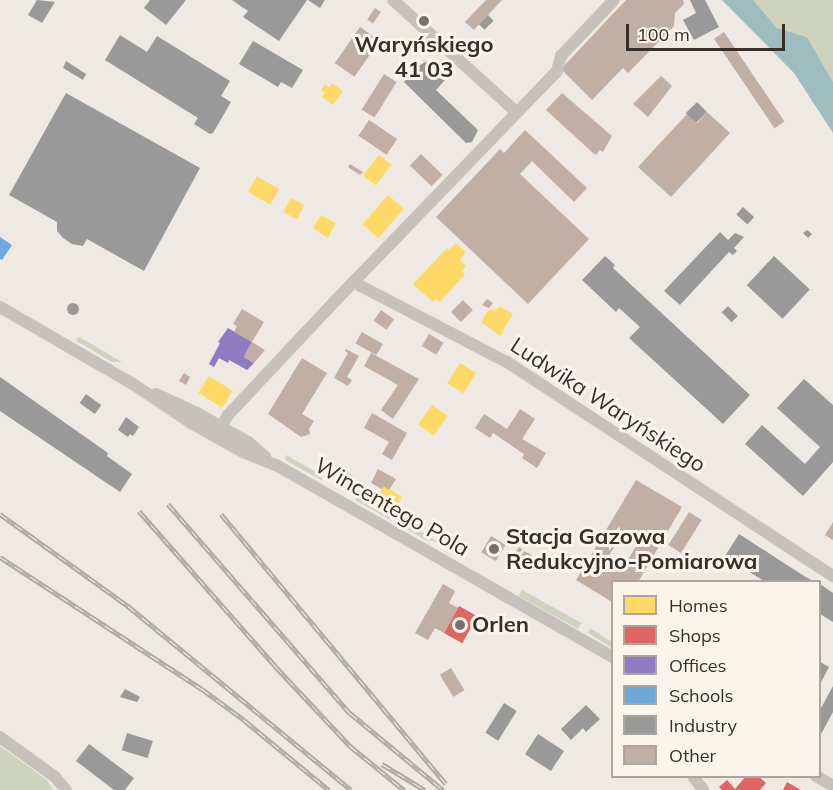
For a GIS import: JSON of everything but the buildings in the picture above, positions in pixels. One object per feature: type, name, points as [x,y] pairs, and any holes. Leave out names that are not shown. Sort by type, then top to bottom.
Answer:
[{"type":"street","points":[[393,0],[516,112]]},
{"type":"street","points":[[206,431],[220,427],[228,415],[353,282],[557,71],[561,56],[614,0]]},
{"type":"street","name":"Ludwika Waryńskiego","points":[[353,282],[507,362],[833,576]]},
{"type":"street","name":"Wincentego Pola","points":[[0,307],[133,384],[206,431],[243,452],[276,465],[611,656]]},
{"type":"street","name":"Wincentego Pola","points":[[133,384],[182,405],[248,442],[276,465]]},
{"type":"street","points":[[0,737],[55,777],[66,790]]},
{"type":"street","points":[[694,778],[703,790]]},
{"type":"street","points":[[818,778],[833,786]]},
{"type":"green space","points":[[753,0],[833,0],[833,82],[807,37],[777,28]]},
{"type":"green space","points":[[79,337],[122,362],[112,362],[76,341]]},
{"type":"green space","points":[[286,455],[321,475],[323,481],[285,460]]},
{"type":"green space","points":[[358,496],[392,515],[390,519],[356,500]]},
{"type":"green space","points":[[399,519],[438,542],[425,540],[397,523]]},
{"type":"green space","points":[[522,590],[581,623],[578,629],[519,596]]},
{"type":"green space","points":[[590,628],[611,641],[611,647],[588,633]]},
{"type":"green space","points":[[0,746],[47,780],[53,790],[0,790]]},
{"type":"water","points":[[722,0],[753,0],[777,28],[807,37],[833,82],[833,133],[794,73]]},
{"type":"railway","points":[[168,504],[350,713],[443,790]]},
{"type":"railway","points":[[139,511],[275,666],[350,746],[404,790]]},
{"type":"railway","points":[[0,514],[128,606],[351,790]]},
{"type":"railway","points":[[221,514],[446,784]]},
{"type":"railway","points":[[0,557],[202,689],[244,720],[329,790]]},
{"type":"railway","points":[[382,764],[425,790]]},
{"type":"place","name":"Waryńskiego 41 03","points":[[424,21]]},
{"type":"place","name":"Stacja Gazowa Redukcyjno-Pomiarowa","points":[[494,549]]},
{"type":"place","name":"Orlen","points":[[460,625]]}]
